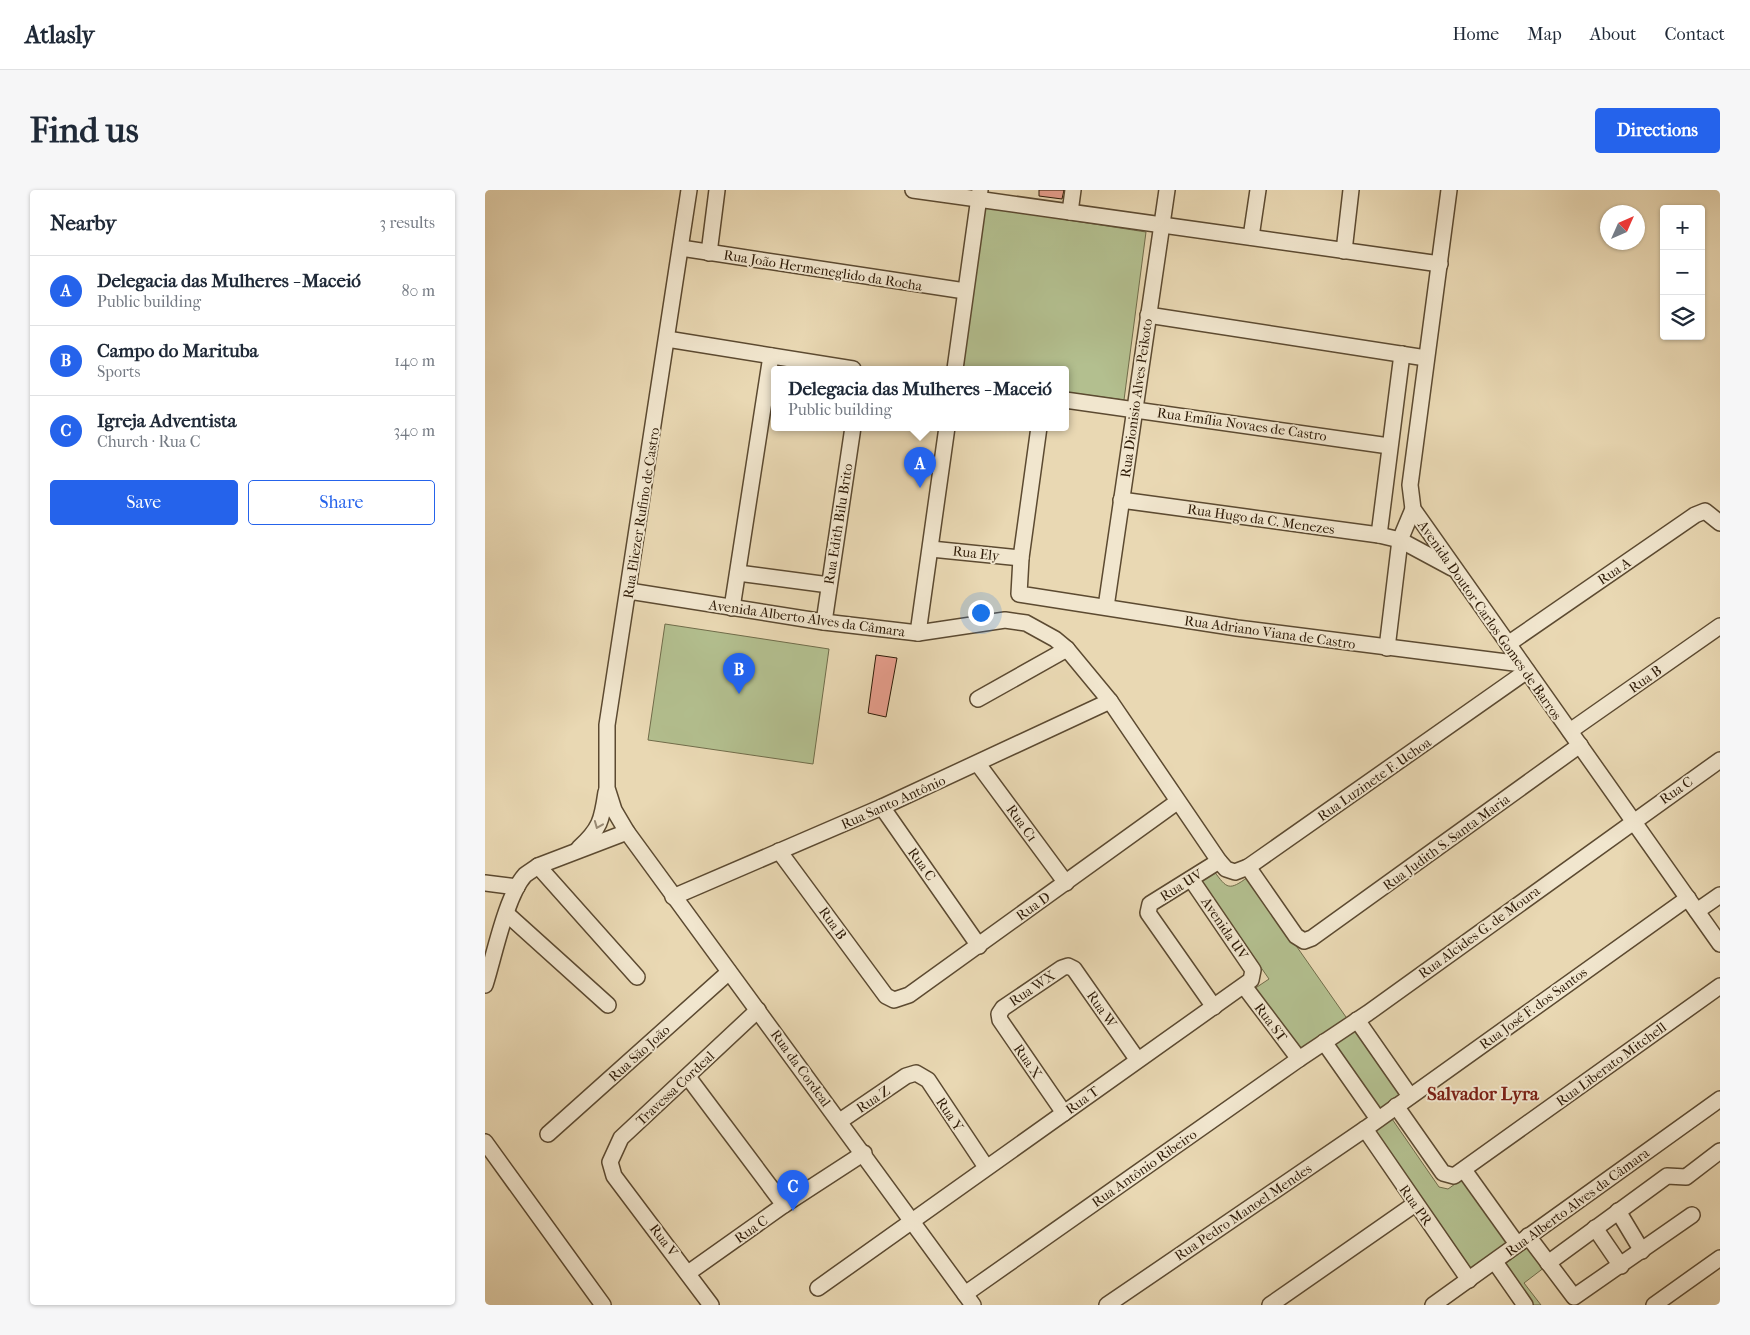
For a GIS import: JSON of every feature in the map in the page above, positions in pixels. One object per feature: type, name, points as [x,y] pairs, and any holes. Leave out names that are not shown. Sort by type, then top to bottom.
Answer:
[{"type":"street","name":"Rua Eliezer Rufino de Castro","points":[[627,832],[614,810],[607,788],[607,725],[689,190]]},
{"type":"street","points":[[709,253],[717,190]]},
{"type":"street","points":[[913,190],[979,195],[1161,226],[1440,264]]},
{"type":"street","points":[[1070,212],[1073,190]]},
{"type":"street","name":"Rua Dionisio Alves Peikoto","points":[[1106,607],[1167,190]]},
{"type":"street","points":[[1251,237],[1258,190]]},
{"type":"street","points":[[1344,251],[1351,190]]},
{"type":"street","name":"Avenida Doutor Carlos Gomes de Barros","points":[[1449,190],[1410,485],[1413,509],[1720,944]]},
{"type":"street","points":[[955,366],[979,195]]},
{"type":"street","name":"Rua João Hermeneglido da Rocha","points":[[681,248],[965,291]]},
{"type":"street","points":[[1148,315],[1426,358]]},
{"type":"street","points":[[667,340],[834,366]]},
{"type":"street","points":[[1379,535],[1401,354]]},
{"type":"street","points":[[732,608],[771,356]]},
{"type":"street","name":"Rua Emília Novaes de Castro","points":[[1069,400],[1134,408],[1389,446]]},
{"type":"street","name":"Rua Edith Bilu Brito","points":[[824,622],[852,431]]},
{"type":"street","points":[[918,633],[946,431]]},
{"type":"street","points":[[1021,558],[1038,431]]},
{"type":"street","name":"Rua Hugo da C. Menezes","points":[[1121,500],[1379,535],[1400,540],[1455,570]]},
{"type":"street","points":[[1387,648],[1400,540],[1413,509]]},
{"type":"street","name":"Rua A","points":[[1508,644],[1695,515],[1705,511],[1720,523]]},
{"type":"street","name":"Rua Ely","points":[[931,549],[1021,558]]},
{"type":"street","name":"Rua Adriano Viana de Castro","points":[[1021,558],[1019,594],[1525,667]]},
{"type":"street","points":[[738,573],[829,585]]},
{"type":"street","name":"Avenida Alberto Alves da Câmara","points":[[629,591],[824,622],[918,633],[1005,620],[1026,623],[1055,639],[1067,649],[1109,701],[1219,862]]},
{"type":"street","name":"Rua B","points":[[1570,731],[1720,626]]},
{"type":"street","points":[[978,699],[1067,649]]},
{"type":"street","name":"Rua Luzinete F. Uchoa","points":[[1248,867],[1525,667]]},
{"type":"street","name":"Rua Santo Antônio","points":[[673,897],[979,764],[1109,701]]},
{"type":"street","name":"Rua Judith S. Santa Maria","points":[[1248,867],[1296,936],[1304,941],[1312,938],[1579,745]]},
{"type":"street","name":"Rua C","points":[[1633,820],[1720,760]]},
{"type":"street","name":"Rua C1","points":[[979,764],[1066,883]]},
{"type":"street","points":[[573,853],[595,833],[603,813],[607,788]]},
{"type":"street","name":"Rua D","points":[[886,996],[894,1000],[909,995],[1177,802]]},
{"type":"street","name":"Rua C","points":[[881,808],[979,946]]},
{"type":"street","name":"Rua Alcides G. de Moura","points":[[1324,1042],[1633,820]]},
{"type":"street","points":[[485,985],[507,914],[517,887],[526,874],[538,866],[627,832]]},
{"type":"street","name":"Rua da Cordeal","points":[[627,832],[673,897],[864,1153],[908,1222],[969,1299]]},
{"type":"street","name":"Rua B","points":[[779,851],[886,996]]},
{"type":"street","points":[[1219,862],[1226,869],[1235,872],[1248,867]]},
{"type":"street","name":"Rua UV","points":[[1214,1007],[1148,913],[1150,904],[1219,862]]},
{"type":"street","points":[[538,866],[637,977]]},
{"type":"street","name":"Avenida UV","points":[[1191,879],[1253,970],[1248,983]]},
{"type":"street","points":[[485,883],[517,887]]},
{"type":"street","points":[[1697,911],[1720,895]]},
{"type":"street","name":"Rua José F. dos Santos","points":[[1378,1119],[1688,898]]},
{"type":"street","points":[[507,914],[608,1005]]},
{"type":"street","name":"Rua W","points":[[1062,968],[1068,966],[1074,969],[1137,1059]]},
{"type":"street","name":"Rua WX","points":[[1003,1008],[1062,968]]},
{"type":"street","name":"Rua São João","points":[[548,1134],[729,972]]},
{"type":"street","name":"Rua T","points":[[818,1288],[1137,1059],[1248,983]]},
{"type":"street","name":"Rua ST","points":[[1248,983],[1299,1059]]},
{"type":"street","name":"Rua Liberato Mitchell","points":[[1459,1173],[1720,986]]},
{"type":"street","name":"Rua X","points":[[1003,1008],[999,1014],[1000,1020],[1064,1112]]},
{"type":"street","name":"Travessa Cordeal","points":[[614,1176],[610,1162],[621,1138],[758,1010]]},
{"type":"street","points":[[1357,1020],[1410,1096]]},
{"type":"street","points":[[1324,1042],[1378,1119]]},
{"type":"street","name":"Rua Antônio Ribeiro","points":[[969,1299],[1324,1042]]},
{"type":"street","name":"Rua Y","points":[[906,1076],[916,1073],[928,1080],[986,1167]]},
{"type":"street","name":"Rua Z","points":[[841,1122],[906,1076]]},
{"type":"street","points":[[688,1077],[784,1205]]},
{"type":"street","name":"Rua Alberto Alves da Câmara","points":[[1433,1305],[1720,1100]]},
{"type":"street","points":[[1396,1106],[1443,1173],[1459,1173],[1523,1240],[1548,1262],[1575,1297],[1692,1215]]},
{"type":"street","name":"Rua Pedro Manoel Mendes","points":[[1107,1305],[1378,1119]]},
{"type":"street","name":"Rua PR","points":[[1365,1129],[1469,1280]]},
{"type":"street","points":[[485,1142],[603,1305]]},
{"type":"street","points":[[1548,1262],[1667,1176],[1686,1177],[1720,1151]]},
{"type":"street","name":"Rua C","points":[[689,1274],[784,1205],[864,1153]]},
{"type":"street","name":"Rua V","points":[[614,1176],[711,1305]]},
{"type":"street","points":[[1270,1305],[1415,1204]]},
{"type":"street","points":[[1618,1211],[1642,1251]]},
{"type":"street","points":[[1595,1228],[1621,1266]]},
{"type":"street","points":[[1654,1305],[1720,1258]]},
{"type":"street","points":[[1495,1262],[1525,1305]]},
{"type":"green space","points":[[984,207],[1146,232],[1124,400],[1069,393],[1069,366],[963,366]]},
{"type":"green space","points":[[665,624],[829,649],[813,764],[648,740]]},
{"type":"green space","points":[[1214,871],[1229,886],[1237,884],[1248,877],[1402,1097],[1377,1114],[1324,1038],[1299,1056],[1251,991],[1269,979],[1200,880]]},
{"type":"green space","points":[[1390,1116],[1439,1187],[1448,1189],[1465,1177],[1513,1247],[1470,1276],[1369,1131]]},
{"type":"green space","points":[[1530,1246],[1545,1267],[1524,1283],[1541,1305],[1530,1305],[1502,1266]]},
{"type":"building","points":[[1039,190],[1064,190],[1062,199],[1039,196]]},
{"type":"building","points":[[876,655],[897,658],[886,717],[868,713]]},
{"type":"place","name":"Delegacia das Mulheres - Maceió","points":[[920,488]]},
{"type":"place","name":"Campo do Marituba","points":[[739,694]]},
{"type":"place","name":"Igreja Adventista","points":[[793,1211]]},
{"type":"district","name":"Salvador Lyra","points":[[1483,1093]]}]
